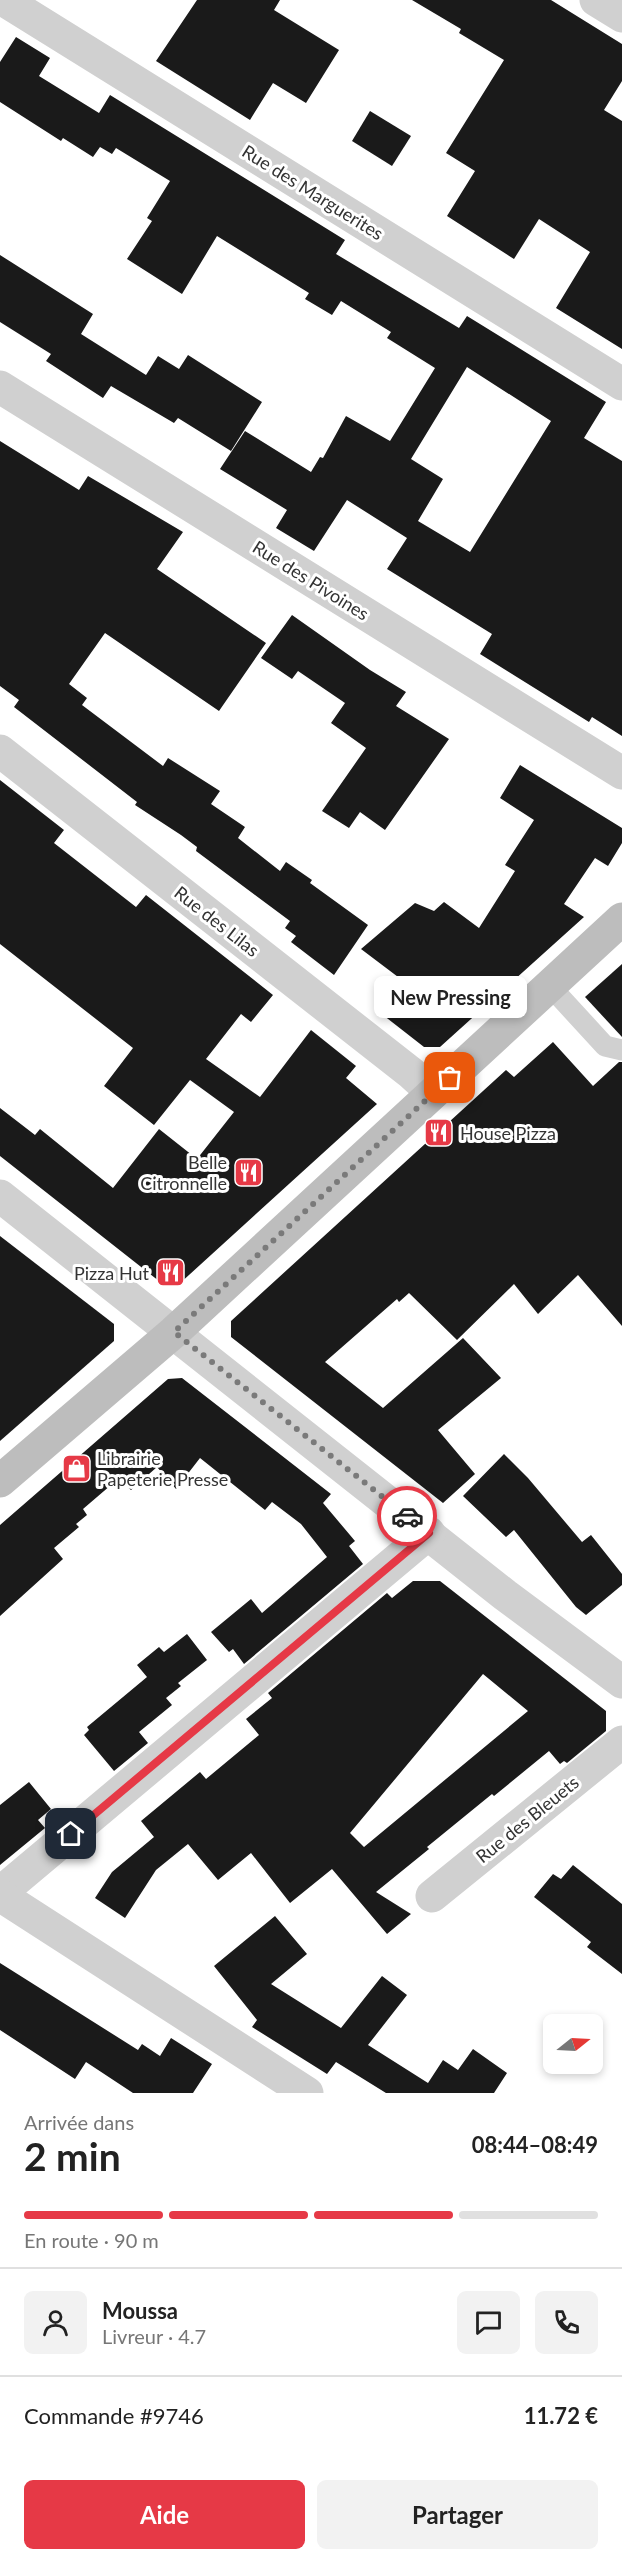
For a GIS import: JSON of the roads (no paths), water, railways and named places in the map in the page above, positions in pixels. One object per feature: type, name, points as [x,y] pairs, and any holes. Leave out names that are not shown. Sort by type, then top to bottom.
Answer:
[{"type":"street","name":"Rue des Marguerites","points":[[4,0],[622,384]]},
{"type":"street","points":[[596,0],[622,16]]},
{"type":"street","name":"Rue des Pivoines","points":[[0,387],[622,773]]},
{"type":"street","name":"Rue des Lilas","points":[[0,751],[411,1073],[433,1093]]},
{"type":"street","points":[[0,1481],[174,1332],[622,919]]},
{"type":"street","points":[[0,1196],[505,1595],[622,1682]]},
{"type":"street","points":[[307,2093],[0,1894],[429,1533]]},
{"type":"street","name":"Rue des Bleuets","points":[[432,1896],[622,1742]]},
{"type":"lane","points":[[550,986],[605,1046],[622,1050]]},
{"type":"place","name":"New Pressing","points":[[450,1078]]},
{"type":"place","name":"House Pizza","points":[[439,1133]]},
{"type":"place","name":"Belle Citronnelle","points":[[248,1172]]},
{"type":"place","name":"Pizza Hut","points":[[170,1273]]},
{"type":"place","name":"Librairie Papeterie Presse","points":[[76,1468]]}]
